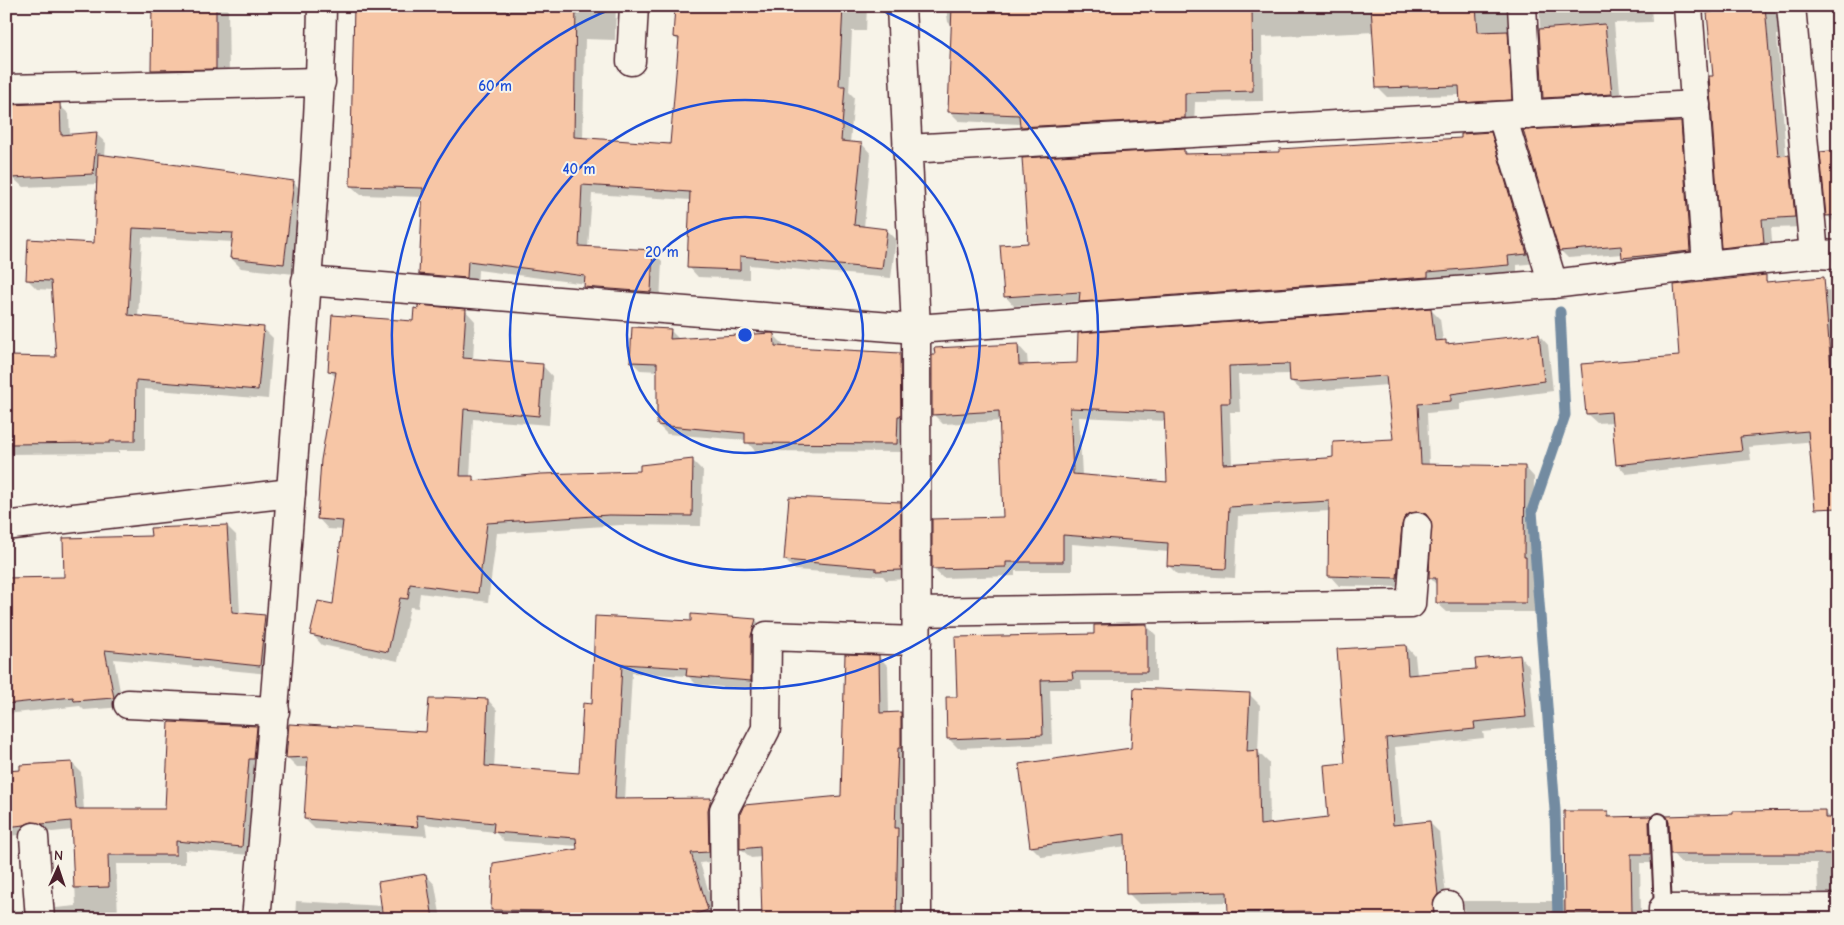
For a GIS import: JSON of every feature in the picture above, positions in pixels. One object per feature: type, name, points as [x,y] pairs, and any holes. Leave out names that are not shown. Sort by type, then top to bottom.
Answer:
[{"type":"street","points":[[256,919],[275,711],[321,82],[322,6]]},
{"type":"street","points":[[631,61],[634,6]]},
{"type":"street","points":[[901,6],[916,329],[917,919]]},
{"type":"street","points":[[1522,6],[1515,115],[1553,284]]},
{"type":"street","points":[[1688,6],[1707,264]]},
{"type":"street","points":[[306,281],[916,329],[1553,284],[1707,264],[1826,255],[1791,6]]},
{"type":"street","points":[[6,89],[321,82]]},
{"type":"street","points":[[907,150],[1696,105]]},
{"type":"street","points":[[13,524],[291,493]]},
{"type":"street","points":[[917,612],[1412,604],[1417,527]]},
{"type":"street","points":[[725,919],[724,810],[766,729],[767,636],[917,641]]},
{"type":"street","points":[[128,704],[275,711]]},
{"type":"street","points":[[34,837],[40,919]]},
{"type":"street","points":[[1663,914],[1838,908]]},
{"type":"lane","points":[[1660,822],[1663,914]]},
{"type":"building","points":[[152,6],[216,6],[216,69],[151,70]]},
{"type":"building","points":[[354,6],[414,6],[414,11],[535,11],[535,6],[576,6],[574,137],[670,144],[679,38],[673,37],[675,6],[843,6],[839,86],[845,86],[841,141],[862,143],[854,225],[887,229],[882,269],[740,256],[740,270],[687,268],[690,192],[582,185],[579,246],[653,250],[651,292],[584,287],[585,276],[468,261],[467,278],[419,274],[423,188],[350,186]]},
{"type":"building","points":[[952,6],[1252,6],[1253,91],[1185,93],[1185,118],[1020,127],[1019,115],[948,112]]},
{"type":"building","points":[[1371,6],[1476,6],[1478,32],[1508,31],[1512,100],[1460,103],[1459,86],[1376,88]]},
{"type":"building","points":[[1712,6],[1765,6],[1778,156],[1789,155],[1795,217],[1762,219],[1764,243],[1721,248],[1709,76],[1713,76],[1707,13],[1713,12]]},
{"type":"building","points":[[1605,24],[1612,94],[1543,98],[1539,29]]},
{"type":"building","points":[[60,103],[61,135],[97,132],[93,174],[12,178],[8,105]]},
{"type":"building","points":[[1681,122],[1690,251],[1622,258],[1621,246],[1559,251],[1523,130]]},
{"type":"building","points":[[1491,132],[1527,254],[1508,256],[1509,265],[1428,272],[1428,277],[1079,302],[1080,292],[1004,297],[1000,245],[1028,243],[1022,158],[1184,149],[1184,154],[1279,152],[1279,149],[1461,138],[1461,134]]},
{"type":"building","points":[[1838,150],[1838,215],[1826,216],[1820,152]]},
{"type":"building","points":[[98,154],[294,181],[284,264],[230,258],[233,233],[133,228],[128,315],[264,327],[258,390],[136,380],[135,441],[11,444],[10,356],[56,357],[51,281],[26,280],[28,239],[94,243]]},
{"type":"building","points":[[1766,275],[1766,282],[1824,277],[1832,383],[1836,382],[1838,399],[1838,508],[1815,509],[1808,431],[1740,437],[1742,451],[1616,465],[1611,412],[1586,414],[1581,364],[1679,356],[1674,285]]},
{"type":"building","points":[[418,305],[466,309],[463,358],[543,364],[539,416],[464,409],[460,476],[473,476],[473,481],[541,474],[640,471],[640,465],[693,459],[692,516],[609,515],[487,523],[478,593],[410,584],[408,599],[400,598],[388,652],[310,635],[318,601],[333,604],[343,521],[317,519],[321,460],[336,372],[328,371],[332,315],[413,321],[414,308],[418,309]]},
{"type":"building","points":[[1431,308],[1435,341],[1446,340],[1446,344],[1539,334],[1544,381],[1451,394],[1451,401],[1418,404],[1421,464],[1525,466],[1524,557],[1526,557],[1526,603],[1436,603],[1436,578],[1429,578],[1431,521],[1426,514],[1419,512],[1410,513],[1404,518],[1397,578],[1328,576],[1329,501],[1229,507],[1226,569],[1167,566],[1168,543],[1063,535],[1063,562],[1006,562],[1006,567],[932,569],[932,519],[1003,517],[999,411],[932,415],[932,355],[935,355],[934,348],[1018,344],[1019,365],[1077,363],[1078,333]],"holes":[[[1289,364],[1290,381],[1298,382],[1386,376],[1393,439],[1333,442],[1333,457],[1327,458],[1223,464],[1221,403],[1230,403],[1229,366]],[[1070,408],[1164,412],[1167,482],[1073,474]]]},
{"type":"building","points":[[632,327],[671,329],[670,339],[772,333],[774,334],[775,346],[900,353],[901,416],[898,416],[897,444],[745,443],[745,433],[657,425],[657,363],[630,362]]},
{"type":"building","points":[[789,497],[901,502],[901,570],[876,571],[876,568],[784,560]]},
{"type":"building","points":[[227,525],[232,612],[265,615],[260,666],[105,650],[114,698],[74,701],[73,697],[6,704],[6,578],[64,577],[63,538],[151,536],[150,528]]},
{"type":"building","points":[[691,614],[756,619],[751,636],[751,681],[686,676],[687,668],[622,664],[615,799],[711,798],[708,810],[709,852],[691,853],[708,910],[681,919],[551,919],[550,911],[491,910],[493,863],[577,849],[576,838],[493,832],[494,823],[416,815],[418,827],[304,819],[308,757],[286,758],[289,724],[426,732],[429,699],[443,699],[444,697],[488,699],[485,766],[579,773],[583,703],[592,704],[595,616],[691,621]]},
{"type":"building","points":[[1147,624],[1147,672],[1072,672],[1073,679],[1041,680],[1043,735],[947,739],[946,697],[957,697],[955,637],[1094,634],[1094,625]]},
{"type":"building","points":[[1406,645],[1408,675],[1476,669],[1475,659],[1520,655],[1526,717],[1474,722],[1475,729],[1386,738],[1393,825],[1430,821],[1438,894],[1434,900],[1433,919],[1311,919],[1310,911],[1228,912],[1227,892],[1126,894],[1125,834],[1030,847],[1019,764],[1131,748],[1134,688],[1250,693],[1247,751],[1258,750],[1260,825],[1328,817],[1324,765],[1345,763],[1337,649]]},
{"type":"building","points":[[845,654],[879,655],[880,713],[901,712],[901,748],[898,748],[895,828],[898,828],[896,919],[762,919],[760,847],[740,849],[740,814],[744,805],[841,796]]},
{"type":"building","points":[[169,722],[257,726],[254,759],[249,759],[242,847],[176,841],[176,855],[108,855],[109,887],[74,888],[71,821],[42,824],[32,822],[6,827],[6,771],[20,770],[20,765],[72,762],[76,809],[165,809]]},
{"type":"building","points":[[1825,810],[1825,818],[1838,818],[1838,854],[1670,854],[1669,822],[1666,816],[1733,814],[1733,811]]},
{"type":"building","points":[[1564,811],[1608,811],[1608,817],[1651,816],[1649,822],[1650,854],[1631,854],[1632,913],[1565,914]]},
{"type":"building","points":[[426,874],[433,919],[383,919],[378,882]]},
{"type":"waterway","points":[[1558,919],[1555,810],[1532,511],[1565,415],[1560,312]]}]
